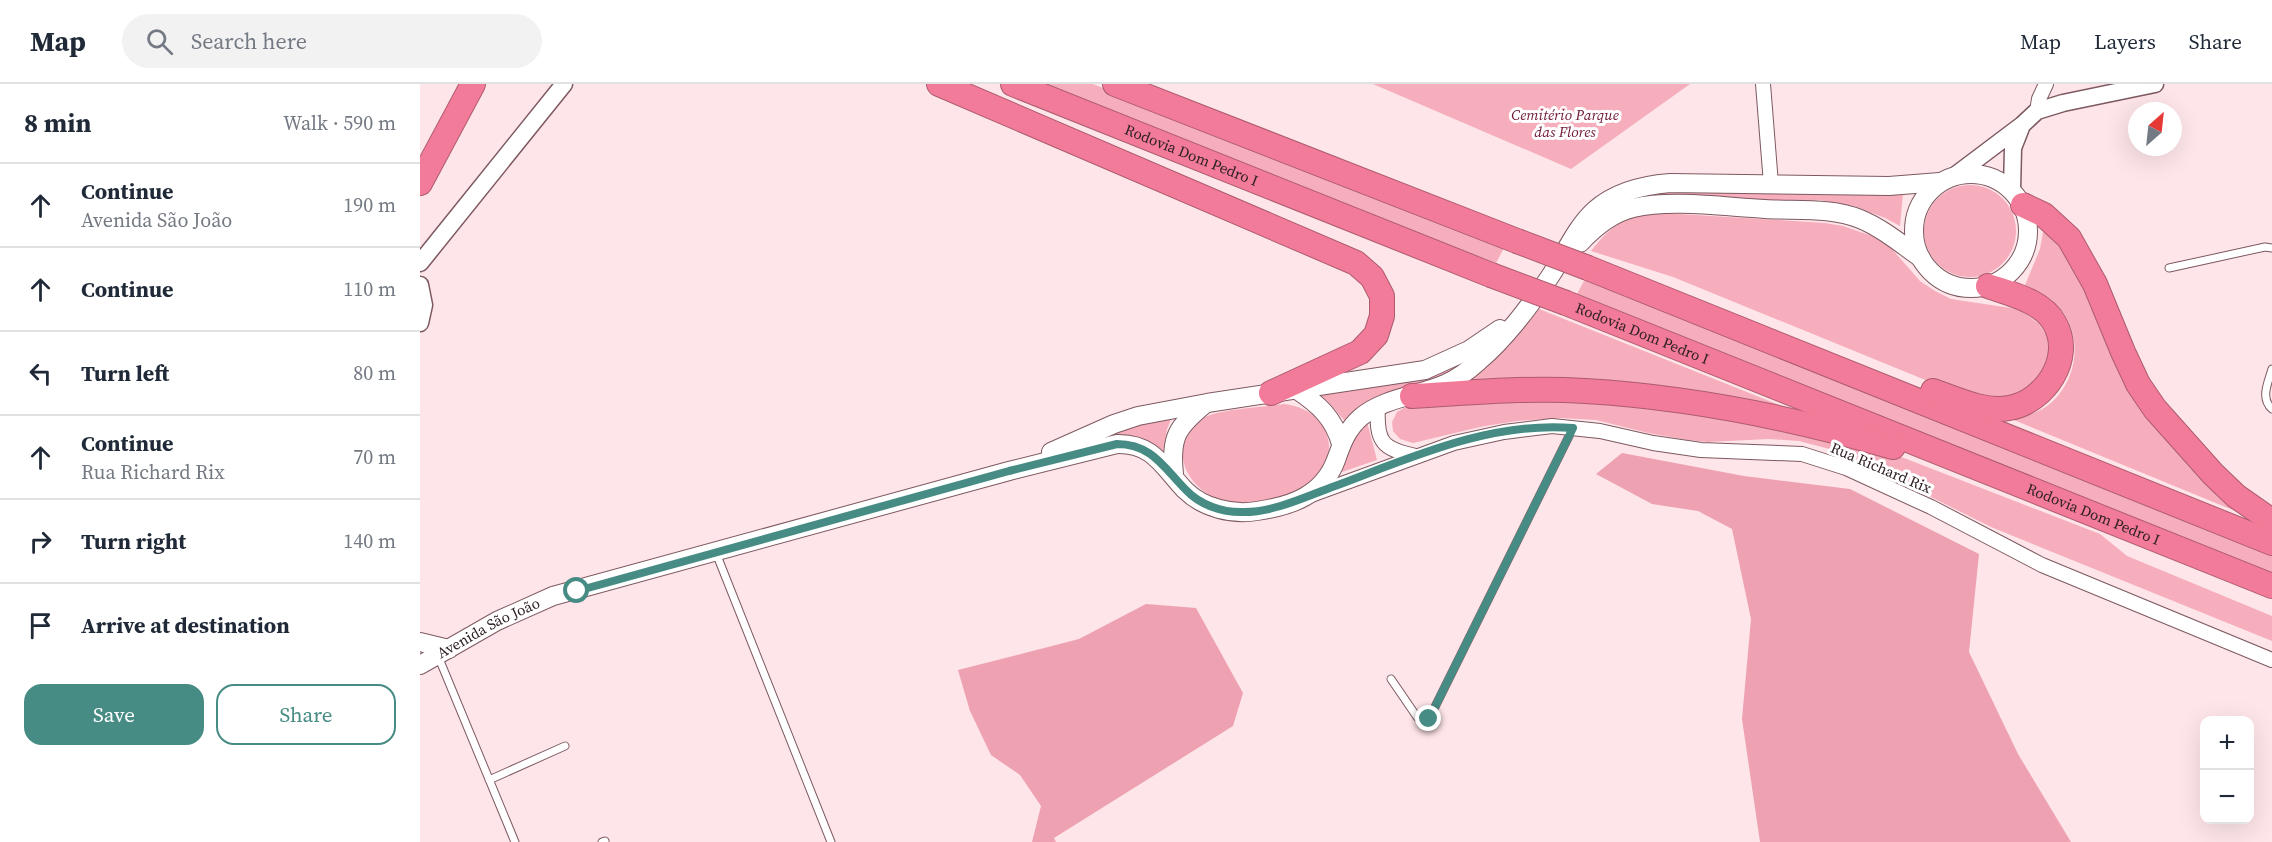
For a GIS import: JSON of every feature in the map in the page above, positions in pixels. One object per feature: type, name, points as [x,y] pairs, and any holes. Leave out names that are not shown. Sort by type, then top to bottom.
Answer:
[{"type":"highway","points":[[420,183],[473,84]]},
{"type":"highway","points":[[939,84],[1356,262],[1372,277],[1382,296],[1382,316],[1376,335],[1360,352],[1271,393]]},
{"type":"highway","name":"Rodovia Dom Pedro I","points":[[1013,84],[2272,586]]},
{"type":"highway","points":[[1115,84],[1588,268],[2272,543]]},
{"type":"highway","points":[[2018,198],[2044,215],[2069,238],[2079,252],[2138,384],[2155,409],[2213,474],[2236,496],[2272,521]]},
{"type":"highway","points":[[1662,298],[1960,400],[1984,407],[2008,408],[2026,402],[2041,392],[2053,378],[2060,362],[2060,342],[2055,323],[2041,308],[2020,297],[1988,286]]},
{"type":"highway","points":[[1412,396],[1500,391],[1583,391],[1664,398],[1817,427],[2036,490]]},
{"type":"main road","points":[[1957,174],[1978,174],[1997,180],[2018,198],[2029,224],[2028,243],[2021,261],[2007,275],[1988,286],[1966,288],[1946,282],[1933,273],[1921,258],[1914,242],[1913,225],[1917,208],[1926,193],[1957,174]]},
{"type":"main road","points":[[1009,471],[1117,444],[1128,444],[1152,454],[1195,498],[1217,508],[1231,511],[1258,511],[1311,495],[1327,478],[1341,444],[1356,422],[1378,406],[1447,384],[1469,370],[1504,337],[1549,278],[1581,227],[1594,211],[1612,198],[1652,184],[1888,186],[1940,183]]},
{"type":"main road","points":[[1549,278],[1600,224],[1631,208],[1664,204],[1828,212],[1858,218],[1884,232],[1921,258]]},
{"type":"main road","points":[[1009,471],[1114,424],[1138,416],[1207,403],[1425,370],[1469,350],[1525,310]]},
{"type":"main road","points":[[1297,390],[1329,416],[1341,444]]},
{"type":"main road","points":[[1174,474],[1172,454],[1178,430],[1186,420],[1207,403]]},
{"type":"main road","name":"Avenida São João","points":[[420,665],[496,621],[553,596],[1009,471]]},
{"type":"main road","points":[[420,642],[444,653]]},
{"type":"street","points":[[420,263],[564,84]]},
{"type":"street","points":[[1763,84],[1772,184]]},
{"type":"street","points":[[2037,111],[2039,99],[2046,84]]},
{"type":"street","points":[[1957,174],[2037,111],[2063,102],[2155,84]]},
{"type":"street","points":[[2018,198],[2013,148],[2022,125]]},
{"type":"street","points":[[420,245],[453,222]]},
{"type":"street","points":[[420,285],[424,305],[420,323]]},
{"type":"street","points":[[1378,406],[1378,429],[1383,442],[1395,452],[1416,456]]},
{"type":"street","name":"Rua Richard Rix","points":[[1311,495],[1455,443],[1504,432],[1552,426],[1600,431],[1653,443],[1701,450],[1802,454],[1846,468],[1931,507],[2042,565],[2272,660]]},
{"type":"lane","points":[[2169,268],[2265,247],[2272,248]]},
{"type":"lane","points":[[2272,369],[2265,393],[2267,404],[2272,409]]},
{"type":"lane","points":[[1391,679],[1417,717],[1422,721],[1429,719],[1573,428]]},
{"type":"lane","points":[[716,553],[831,842]]},
{"type":"lane","points":[[444,653],[489,780],[515,842]]},
{"type":"lane","points":[[489,780],[565,746]]},
{"type":"green space","points":[[1035,84],[1093,84],[1504,248],[1496,263]]},
{"type":"green space","name":"Cemitério Parque das Flores","points":[[1373,84],[1690,84],[1571,169]]},
{"type":"green space","points":[[1970,185],[1988,188],[2003,198],[2013,213],[2016,231],[2013,249],[2003,264],[1988,274],[1970,277],[1952,274],[1937,264],[1927,249],[1924,231],[1927,213],[1937,198],[1952,188]]},
{"type":"green space","points":[[1651,191],[1903,194],[1900,226],[1854,206],[1820,200],[1773,204],[1635,200],[1635,197]]},
{"type":"green space","points":[[1663,213],[1825,223],[1843,226],[1872,236],[1891,248],[1920,281],[1951,299],[2024,312],[2039,324],[2048,338],[2052,352],[2039,384],[2010,398],[1992,399],[1940,386],[1673,277],[1591,251],[1606,234],[1622,222],[1640,216]]},
{"type":"green space","points":[[2043,232],[2055,237],[2069,250],[2112,345],[2257,520],[2014,420],[2039,411],[2052,402],[2067,383],[2074,359],[2073,335],[2063,312],[2050,300],[2025,285],[2040,249]]},
{"type":"green space","points":[[1585,279],[2272,552],[2272,575],[1577,294]]},
{"type":"green space","points":[[1539,309],[1802,414],[1466,383],[1508,347]]},
{"type":"green space","points":[[1461,363],[1464,365],[1453,373],[1369,401],[1344,420],[1327,401],[1315,395]]},
{"type":"green space","points":[[1526,398],[1677,405],[1886,451],[2100,534],[2127,556],[2272,616],[2272,641],[1991,527],[1841,452],[1799,441],[1769,439],[1708,442],[1648,433],[1596,420],[1560,418],[1516,421],[1480,427],[1413,443],[1400,439],[1393,431],[1392,422],[1397,412],[1404,408]]},
{"type":"green space","points":[[1284,404],[1312,414],[1327,434],[1329,446],[1327,458],[1321,471],[1311,483],[1296,492],[1276,499],[1237,505],[1214,498],[1195,483],[1188,473],[1183,451],[1187,436],[1197,422],[1220,412]]},
{"type":"green space","points":[[1172,417],[1167,429],[1163,452],[1147,442],[1045,459],[1123,427]]},
{"type":"green space","points":[[1367,422],[1377,460],[1339,473],[1354,439]]},
{"type":"shaded area","points":[[1622,453],[1744,476],[1850,489],[1979,554],[1969,652],[2018,754],[2071,842],[1760,842],[1742,719],[1751,619],[1732,529],[1698,511],[1652,504],[1596,474]]},
{"type":"shaded area","points":[[1146,604],[1196,608],[1243,693],[1233,726],[1054,838],[1056,842],[1032,842],[1041,806],[1020,775],[991,755],[970,711],[958,670],[1079,639]]},
{"type":"route","points":[[577,591],[1009,471],[1117,444],[1128,444],[1152,454],[1174,474],[1185,489],[1203,503],[1242,512],[1258,511],[1311,495],[1455,443],[1504,432],[1552,426],[1573,428],[1429,719]]}]
